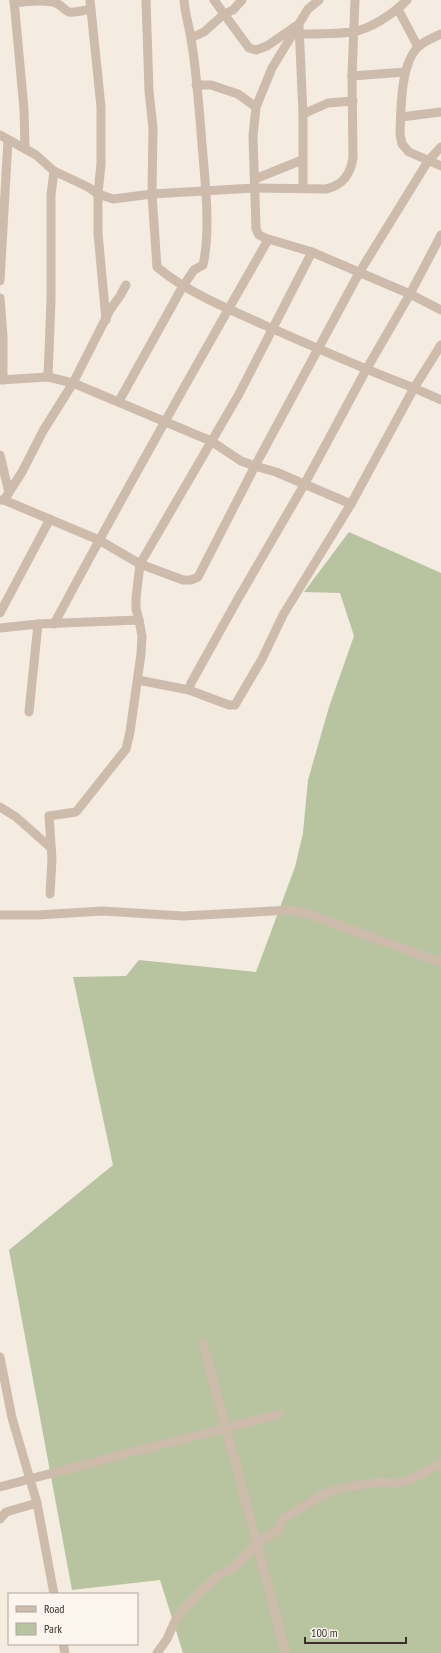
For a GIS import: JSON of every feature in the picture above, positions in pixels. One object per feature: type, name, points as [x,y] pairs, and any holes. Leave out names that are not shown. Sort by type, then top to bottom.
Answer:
[{"type":"street","points":[[146,0],[149,91],[153,128],[152,194],[157,267],[183,286],[228,309],[366,370],[441,400]]},
{"type":"street","points":[[119,401],[183,286],[194,270],[203,265],[206,253],[206,192],[201,124],[191,38],[185,16],[184,0]]},
{"type":"street","points":[[214,0],[249,48],[256,50],[267,46],[299,25]]},
{"type":"street","points":[[191,38],[204,32],[224,14],[233,10],[242,0]]},
{"type":"street","points":[[319,0],[308,9],[270,73],[256,107],[254,136],[256,229],[268,240],[312,252],[410,294],[441,310]]},
{"type":"street","points":[[255,183],[326,189],[336,187],[347,176],[353,158],[352,76],[355,0]]},
{"type":"street","points":[[299,34],[353,32],[378,22],[398,9],[407,0]]},
{"type":"street","points":[[25,149],[24,109],[14,1],[53,2],[62,5],[64,9],[70,12],[91,4],[101,107],[101,164],[98,194],[98,233],[106,320]]},
{"type":"street","points":[[398,9],[418,47]]},
{"type":"street","points":[[299,25],[303,114],[303,188]]},
{"type":"street","points":[[441,34],[418,47],[411,58],[406,72],[400,134],[402,144],[409,152],[441,166]]},
{"type":"street","points":[[352,76],[406,72]]},
{"type":"street","points":[[196,85],[211,85],[238,94],[256,107]]},
{"type":"street","points":[[303,114],[328,104],[352,101]]},
{"type":"street","points":[[401,117],[441,112]]},
{"type":"street","points":[[0,135],[36,155],[54,171],[88,187],[98,194],[113,199],[152,194],[206,192],[255,183],[302,160]]},
{"type":"street","points":[[0,281],[8,140]]},
{"type":"street","points":[[4,498],[50,520],[99,540],[140,564],[183,580],[191,580],[198,577],[255,466],[359,273],[428,161],[441,147]]},
{"type":"street","points":[[48,377],[51,300],[51,195],[54,171]]},
{"type":"street","points":[[189,690],[191,683],[304,485],[441,235]]},
{"type":"street","points":[[54,624],[144,458],[268,240]]},
{"type":"street","points":[[50,894],[52,859],[49,816],[76,812],[126,749],[138,680],[142,636],[136,609],[140,564],[239,394],[312,252]]},
{"type":"street","points":[[4,498],[22,472],[43,432],[73,383],[83,361],[126,284]]},
{"type":"street","points":[[0,298],[3,337],[2,380],[48,377],[73,383],[119,401],[211,441],[241,462],[276,472],[351,504]]},
{"type":"street","points":[[138,680],[189,690],[229,705],[234,705],[262,659],[283,615],[351,504],[414,388],[441,345]]},
{"type":"street","points":[[0,455],[4,498]]},
{"type":"street","points":[[0,613],[50,520]]},
{"type":"street","points":[[0,628],[38,624],[139,620]]},
{"type":"street","points":[[29,712],[38,624]]},
{"type":"street","points":[[0,807],[16,817],[50,847]]},
{"type":"street","points":[[0,915],[38,915],[102,911],[189,916],[291,910],[303,912],[441,962]]},
{"type":"street","points":[[203,1343],[258,1543],[285,1653]]},
{"type":"street","points":[[0,1358],[12,1418],[27,1467],[47,1548],[54,1593]]},
{"type":"street","points":[[0,1487],[279,1414]]},
{"type":"street","points":[[157,1653],[167,1639],[174,1621],[184,1608],[217,1576],[232,1569],[258,1543],[277,1531],[284,1519],[324,1494],[339,1488],[381,1482],[398,1483],[414,1478],[441,1463]]},
{"type":"street","points":[[0,1518],[6,1512],[36,1503]]},
{"type":"green space","points":[[349,532],[441,573],[441,1653],[183,1653],[160,1580],[72,1590],[9,1250],[113,1165],[73,977],[126,976],[139,960],[256,972],[295,867],[303,833],[308,780],[329,707],[354,636],[340,593],[304,592]]}]
